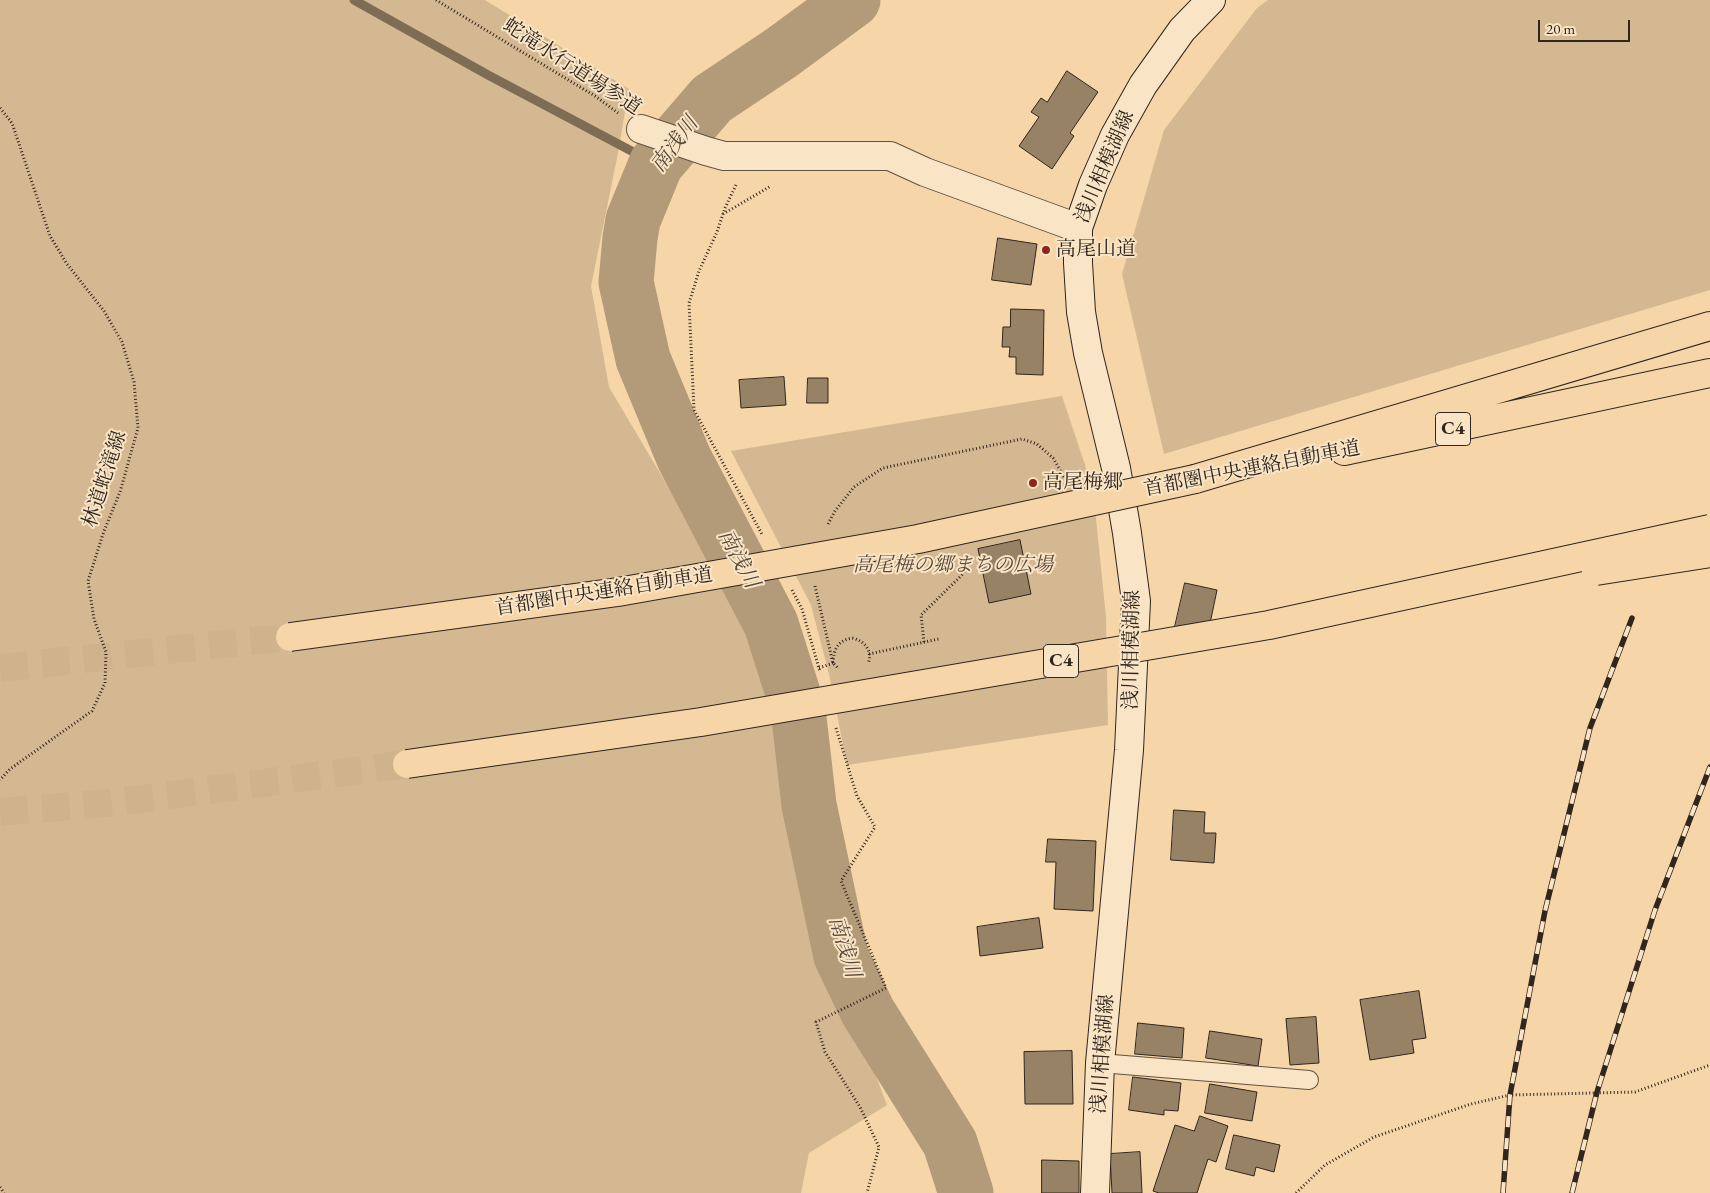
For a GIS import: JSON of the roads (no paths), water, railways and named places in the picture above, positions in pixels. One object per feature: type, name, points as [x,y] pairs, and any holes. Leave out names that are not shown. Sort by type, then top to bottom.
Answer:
[{"type":"highway","points":[[1195,479],[1710,326]]},
{"type":"highway","name":"首都圏中央連絡自動車道","points":[[290,637],[638,588],[918,539],[1195,479],[1391,442],[1710,373]]},
{"type":"highway","name":"C4","points":[[407,764],[701,722],[1269,625],[1710,529]]},
{"type":"highway","points":[[1269,625],[1710,552]]},
{"type":"main road","name":"浅川相模湖線","points":[[1095,1193],[1100,1063],[1129,750],[1136,602],[1128,533],[1088,353],[1081,312],[1078,228],[1093,185],[1115,135],[1143,85],[1182,30],[1211,0]]},
{"type":"main road","points":[[641,129],[724,156],[890,156],[925,172],[1078,228]]},
{"type":"lane","points":[[1100,1063],[1309,1080]]},
{"type":"waterway","points":[[354,0],[488,75],[656,164]]},
{"type":"waterway","name":"南浅川","points":[[853,0],[781,53],[712,99],[656,164],[633,220],[626,282],[643,359],[684,458],[771,624],[798,709],[809,805],[841,956],[868,1012],[950,1143],[966,1193]]},
{"type":"tunnel","points":[[0,668],[290,637]]},
{"type":"tunnel","points":[[0,812],[119,802],[407,764]]},
{"type":"railway","points":[[1503,1193],[1510,1095],[1545,911],[1590,728],[1632,618]]},
{"type":"railway","points":[[1572,1193],[1597,1092],[1655,910],[1710,767]]},
{"type":"place","name":"高尾山道","points":[[1046,250]]},
{"type":"place","name":"高尾梅郷","points":[[1033,483]]},
{"type":"park label","name":"高尾梅の郷まちの広場","points":[[953,566]]}]
